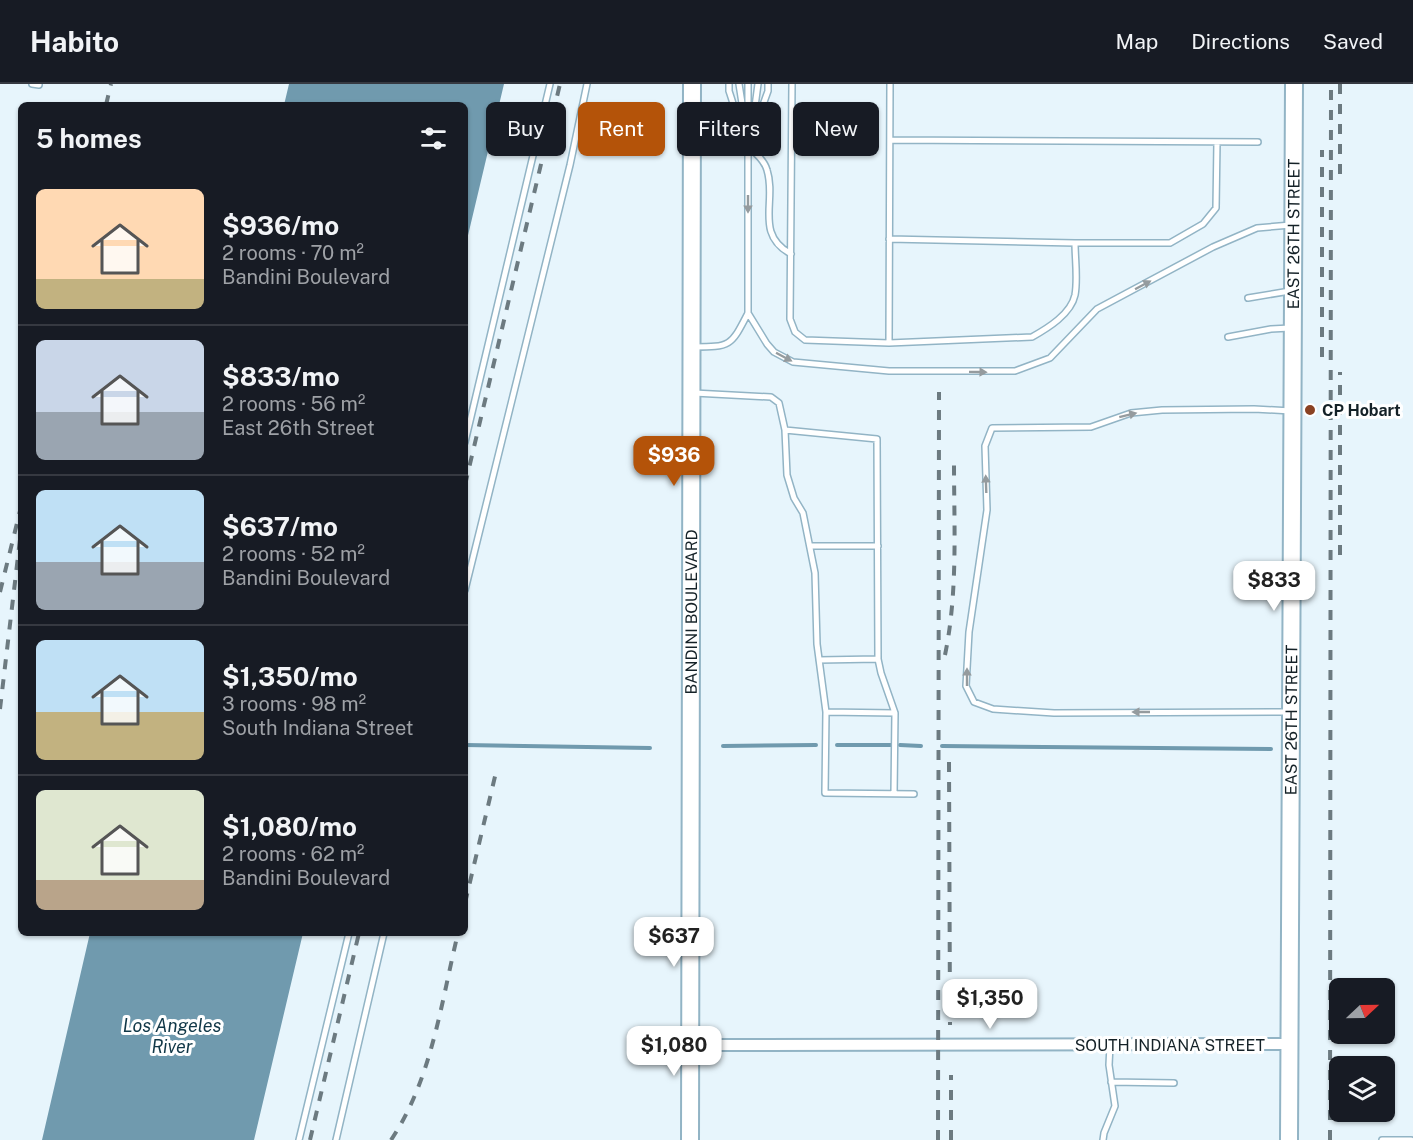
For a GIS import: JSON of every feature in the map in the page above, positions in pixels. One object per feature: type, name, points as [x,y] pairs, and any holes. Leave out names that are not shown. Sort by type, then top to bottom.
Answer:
[{"type":"street","name":"BANDINI BOULEVARD","points":[[690,1140],[692,84]]},
{"type":"street","name":"EAST 26TH STREET","points":[[1289,1140],[1294,84]]},
{"type":"street","name":"SOUTH INDIANA STREET","points":[[691,1045],[1289,1044]]},
{"type":"lane","points":[[32,84],[39,86]]},
{"type":"lane","points":[[468,429],[550,84]]},
{"type":"lane","points":[[468,578],[570,165],[587,84]]},
{"type":"lane","points":[[729,84],[733,102]]},
{"type":"lane","points":[[739,84],[742,102]]},
{"type":"lane","points":[[748,84],[748,102]]},
{"type":"lane","points":[[755,102],[758,84]]},
{"type":"lane","points":[[764,102],[768,84]]},
{"type":"lane","points":[[792,84],[790,319],[795,332],[805,340],[889,343],[1032,338],[1051,326],[1066,312],[1075,296],[1075,243]]},
{"type":"lane","points":[[889,343],[890,84]]},
{"type":"lane","points":[[890,140],[1258,142]]},
{"type":"lane","points":[[890,239],[1170,243],[1203,224],[1216,208],[1217,142]]},
{"type":"lane","points":[[692,347],[722,347],[727,344],[738,333],[748,313],[748,156]]},
{"type":"lane","points":[[759,156],[769,175],[771,235],[780,248],[791,254]]},
{"type":"lane","points":[[748,313],[774,352],[793,362],[890,371],[1015,371],[1050,358],[1097,309],[1214,247],[1257,228],[1293,225]]},
{"type":"lane","points":[[1248,298],[1292,291]]},
{"type":"lane","points":[[1228,337],[1271,328],[1292,328]]},
{"type":"lane","points":[[692,393],[771,397],[779,403],[785,430],[787,475],[794,498],[803,513],[816,573],[815,618],[826,712],[825,793],[914,794]]},
{"type":"lane","points":[[1290,712],[1054,713],[993,709],[974,702],[966,686],[969,632],[987,510],[985,446],[992,428],[1091,427],[1131,413],[1162,410],[1291,411]]},
{"type":"lane","points":[[785,430],[877,439],[878,659],[895,713],[894,794]]},
{"type":"lane","points":[[811,546],[878,546]]},
{"type":"lane","points":[[819,660],[878,659]]},
{"type":"lane","points":[[826,712],[895,713]]},
{"type":"lane","points":[[300,1140],[348,936]]},
{"type":"lane","points":[[336,1140],[383,936]]},
{"type":"lane","points":[[1103,1140],[1115,1106],[1110,1045]]},
{"type":"lane","points":[[1112,1082],[1174,1083]]},
{"type":"lane","points":[[1382,1140],[1411,1140]]},
{"type":"water","points":[[289,84],[504,84],[500,102],[486,102],[487,156],[468,235],[468,102],[285,102]]},
{"type":"water","name":"Los Angeles River","points":[[89,936],[302,936],[254,1140],[42,1140]]},
{"type":"waterway","points":[[468,745],[650,748]]},
{"type":"waterway","points":[[723,746],[816,745]]},
{"type":"waterway","points":[[837,745],[891,745]]},
{"type":"waterway","points":[[900,745],[921,746]]},
{"type":"waterway","points":[[942,746],[1271,749]]},
{"type":"railway","points":[[107,102],[111,84]]},
{"type":"railway","points":[[468,472],[560,84]]},
{"type":"railway","points":[[1330,1140],[1331,84]]},
{"type":"railway","points":[[1340,84],[1340,174]]},
{"type":"railway","points":[[1322,150],[1322,357]]},
{"type":"railway","points":[[1340,372],[1340,555]]},
{"type":"railway","points":[[938,1140],[939,392]]},
{"type":"railway","points":[[945,655],[954,583],[954,463]]},
{"type":"railway","points":[[0,592],[18,519]]},
{"type":"railway","points":[[0,709],[18,556]]},
{"type":"railway","points":[[949,762],[950,1025]]},
{"type":"railway","points":[[468,890],[497,768]]},
{"type":"railway","points":[[310,1140],[358,936]]},
{"type":"railway","points":[[391,1140],[405,1116],[426,1066],[457,936]]},
{"type":"railway","points":[[951,1075],[951,1140]]},
{"type":"place","name":"CP Hobart","points":[[1310,410]]}]
